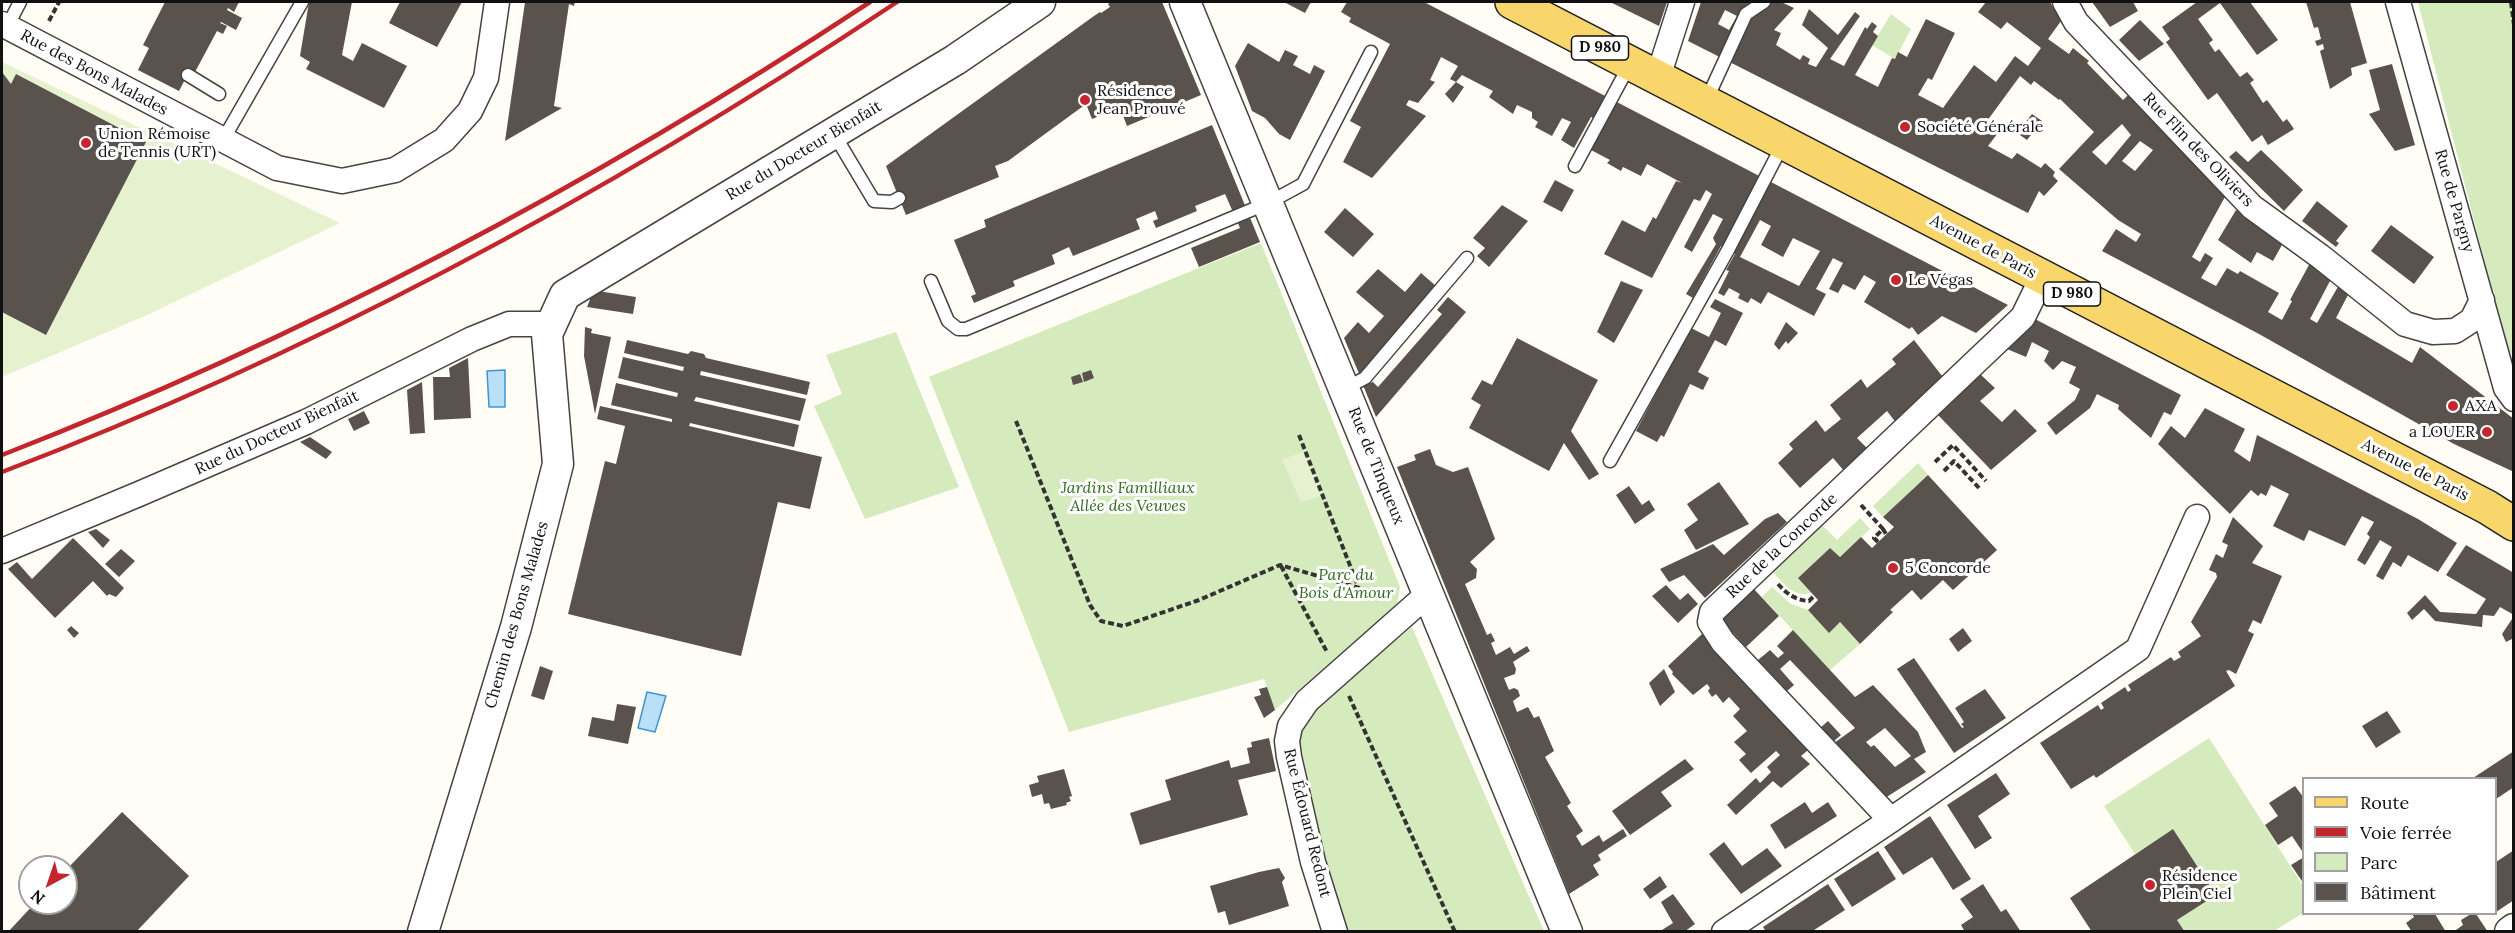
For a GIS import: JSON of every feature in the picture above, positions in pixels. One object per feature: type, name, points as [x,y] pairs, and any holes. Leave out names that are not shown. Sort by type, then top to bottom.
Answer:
[{"type":"main road","name":"Avenue de Paris","points":[[1512,2],[2500,515]]},
{"type":"street","name":"Rue des Bons Malades","points":[[4,25],[277,168],[342,181],[395,170],[444,140],[470,111],[486,78],[497,2]]},
{"type":"street","name":"Rue du Docteur Bienfait","points":[[565,295],[955,60],[1040,2]]},
{"type":"street","name":"Rue de Tinqueux","points":[[1185,2],[1344,389],[1420,602],[1567,932]]},
{"type":"street","points":[[1644,70],[1682,2]]},
{"type":"street","name":"Rue Flin des Oliviers","points":[[2065,2],[2076,22],[2252,207],[2321,257],[2405,324],[2433,332],[2455,331],[2472,320],[2481,300]]},
{"type":"street","name":"Rue de Pargny","points":[[2398,2],[2506,388],[2514,399]]},
{"type":"street","name":"Rue de la Concorde","points":[[1892,820],[1723,642],[1710,622],[1712,612],[2023,318],[2042,278]]},
{"type":"street","name":"Chemin des Bons Malades","points":[[423,932],[516,627],[558,464],[547,334],[565,295]]},
{"type":"street","name":"Rue du Docteur Bienfait","points":[[2,551],[306,422],[472,339],[509,324],[551,324]]},
{"type":"street","points":[[1724,932],[1892,820],[2138,649],[2197,517]]},
{"type":"street","name":"Rue Édouard Redont","points":[[1335,932],[1313,862],[1287,741],[1290,726],[1303,706],[1420,602]]},
{"type":"lane","points":[[4,25],[20,2]]},
{"type":"lane","points":[[223,140],[302,2]]},
{"type":"lane","points":[[1706,102],[1746,14],[1764,2]]},
{"type":"lane","points":[[931,281],[948,321],[958,329],[966,329],[1268,203],[1303,183],[1371,52]]},
{"type":"lane","points":[[1575,166],[1644,70]]},
{"type":"lane","points":[[188,75],[219,94]]},
{"type":"lane","points":[[834,133],[874,201],[892,202],[899,198]]},
{"type":"lane","points":[[1610,461],[1728,250],[1783,143]]},
{"type":"lane","points":[[1344,389],[1362,381],[1467,258]]},
{"type":"path","points":[[2511,2],[2514,25]]},
{"type":"path","points":[[1016,421],[1090,606],[1101,621],[1123,626],[1199,600],[1280,565],[1398,599],[1420,602]]},
{"type":"path","points":[[1299,435],[1358,587]]},
{"type":"path","points":[[1935,462],[1953,445],[1986,481]]},
{"type":"path","points":[[1944,471],[1954,461],[1979,488]]},
{"type":"path","points":[[1877,523],[1886,534]]},
{"type":"path","points":[[1878,542],[1874,537],[1883,529]]},
{"type":"path","points":[[1280,565],[1338,674],[1455,932]]},
{"type":"path","points":[[1761,566],[1792,597],[1809,601],[1814,596]]},
{"type":"green space","points":[[2418,2],[2513,2],[2513,355],[2507,349]]},
{"type":"green space","points":[[1891,14],[1911,29],[1895,59],[1872,45]]},
{"type":"green space","name":"Union Rémoise de Tennis (URT)","points":[[2,62],[340,223],[145,316],[2,377]]},
{"type":"green space","name":"Jardins Familliaux Allée des Veuves","points":[[1261,243],[1400,587],[1397,606],[1275,710],[1264,679],[1069,732],[929,377]]},
{"type":"green space","points":[[896,332],[959,487],[865,519],[814,406],[842,394],[826,355]]},
{"type":"green space","points":[[1304,451],[1322,496],[1301,502],[1282,460]]},
{"type":"green space","points":[[1918,463],[1928,475],[1883,517],[1873,506]]},
{"type":"green space","points":[[1860,518],[1870,529],[1840,557],[1830,548],[1798,578],[1812,593],[1794,591],[1771,570],[1821,524],[1837,540]]},
{"type":"green space","points":[[1772,587],[1791,604],[1808,610],[1829,632],[1840,622],[1860,644],[1830,670],[1762,597]]},
{"type":"green space","points":[[1412,627],[1544,931],[1347,931],[1294,749],[1301,727],[1323,701]]},
{"type":"green space","points":[[2209,738],[2302,884],[2302,914],[2274,931],[2185,931],[2177,920],[2216,894],[2173,829],[2135,854],[2104,806]]},
{"type":"water","points":[[505,370],[505,407],[489,407],[487,371]]},
{"type":"water","points":[[647,692],[666,696],[655,732],[638,728]]},
{"type":"building","points":[[165,2],[239,2],[234,12],[228,8],[227,10],[242,18],[236,30],[221,22],[220,23],[227,26],[223,34],[217,31],[195,72],[190,70],[179,91],[138,70],[149,48],[143,45]]},
{"type":"building","points":[[309,2],[352,2],[342,55],[353,61],[362,43],[407,66],[384,108],[306,69],[310,62],[300,56]]},
{"type":"building","points":[[400,2],[462,2],[437,47],[389,23]]},
{"type":"building","points":[[525,2],[575,2],[574,6],[569,4],[554,106],[562,108],[505,141]]},
{"type":"building","name":"Résidence Jean Prouvé","points":[[1111,2],[1162,2],[1201,95],[1127,126],[1120,108],[1092,119],[1086,104],[1008,161],[995,166],[999,177],[906,215],[886,166],[1094,16],[1110,7],[1108,4]]},
{"type":"building","points":[[1284,2],[1311,2],[1305,13]]},
{"type":"building","points":[[1347,2],[1424,2],[2008,305],[1976,333],[1942,316],[1918,335],[1912,327],[1909,329],[1864,302],[1876,282],[1864,275],[1855,290],[1843,284],[1838,293],[1829,289],[1843,263],[1833,258],[1816,289],[1826,294],[1814,316],[1768,292],[1761,304],[1751,298],[1748,303],[1738,298],[1740,294],[1729,288],[1724,296],[1718,293],[1729,271],[1726,270],[1735,254],[1721,246],[1693,298],[1686,294],[1716,244],[1713,238],[1723,219],[1713,214],[1692,252],[1684,247],[1712,194],[1706,190],[1700,201],[1694,199],[1652,278],[1604,254],[1622,220],[1645,232],[1653,217],[1656,219],[1676,181],[1682,183],[1647,164],[1641,176],[1623,167],[1621,171],[1607,163],[1610,160],[1591,150],[1605,124],[1591,117],[1574,148],[1561,140],[1571,122],[1562,118],[1552,136],[1535,127],[1538,122],[1532,118],[1532,112],[1517,105],[1513,114],[1489,97],[1493,91],[1462,75],[1456,82],[1450,79],[1458,66],[1441,57],[1430,80],[1435,82],[1418,103],[1409,100],[1406,105],[1426,116],[1372,178],[1343,162],[1361,127],[1350,121],[1390,44],[1349,22],[1351,18],[1341,12]],"holes":[[[1760,220],[1771,226],[1761,245],[1783,257],[1793,238],[1820,251],[1799,286],[1740,257]]]},
{"type":"building","points":[[1610,2],[1667,2],[1659,26]]},
{"type":"building","points":[[1701,2],[1781,2],[1794,8],[1774,30],[1781,33],[1776,45],[1800,60],[1803,55],[1810,59],[1808,64],[1816,67],[1828,48],[1802,25],[1809,9],[1838,35],[1855,12],[1860,16],[1830,59],[1844,66],[1865,27],[1867,29],[1872,22],[1877,26],[1873,32],[1878,36],[1855,75],[1878,87],[1892,58],[1895,59],[1898,52],[1907,57],[1926,19],[1955,33],[1932,80],[1928,78],[1918,95],[1943,108],[1974,65],[1996,82],[2015,56],[2028,66],[2041,48],[2007,22],[2001,29],[1978,12],[1986,2],[2050,2],[2061,21],[2048,39],[2069,54],[2073,48],[2089,61],[2087,63],[2123,100],[2130,93],[2226,195],[2192,257],[2200,262],[2205,253],[2213,258],[2201,278],[2216,286],[2227,268],[2238,274],[2240,271],[2279,293],[2268,312],[2282,320],[2310,263],[2331,279],[2310,319],[2317,323],[2339,285],[2349,293],[2336,318],[2412,363],[2420,347],[2514,419],[2514,472],[2454,444],[2259,334],[2102,251],[2116,229],[2136,242],[2141,234],[2118,220],[2059,169],[2094,132],[2060,99],[2034,81],[2031,85],[2020,76],[1987,121],[2001,129],[1988,146],[2012,159],[2017,153],[2041,168],[2045,163],[2055,172],[2053,176],[2058,181],[2044,196],[2039,191],[2028,213],[1688,41]],"holes":[[[1725,10],[1737,16],[1729,30],[1718,24]],[[2122,124],[2131,135],[2106,165],[2092,152]],[[2140,141],[2153,150],[2135,171],[2122,161]]]},
{"type":"building","points":[[2092,2],[2133,2],[2138,11],[2110,27]]},
{"type":"building","points":[[2197,2],[2250,2],[2278,40],[2257,55],[2220,3],[2198,19],[2213,40],[2209,43],[2215,52],[2219,49],[2240,77],[2247,72],[2254,80],[2250,83],[2263,103],[2267,100],[2283,122],[2287,119],[2294,129],[2268,145],[2262,135],[2252,142],[2217,93],[2208,100],[2166,42],[2170,39],[2162,27]]},
{"type":"building","points":[[2306,2],[2350,2],[2367,63],[2351,68],[2352,75],[2330,89],[2320,51],[2324,49],[2323,44],[2317,46],[2315,41],[2321,39],[2318,27],[2314,28]]},
{"type":"building","points":[[2140,20],[2164,44],[2139,61],[2119,40]]},
{"type":"building","points":[[1248,43],[1279,62],[1285,50],[1298,56],[1293,65],[1310,74],[1314,65],[1325,71],[1290,140],[1279,134],[1265,118],[1252,111],[1235,66]]},
{"type":"building","points":[[2392,64],[2415,145],[2395,151],[2369,114],[2380,110],[2369,70]]},
{"type":"building","points":[[2,72],[11,84],[16,74],[146,142],[46,335],[2,312]]},
{"type":"building","points":[[1456,82],[1464,87],[1453,103],[1445,94]]},
{"type":"building","points":[[2032,114],[2042,121],[2027,140],[2017,133]]},
{"type":"building","points":[[1212,125],[1260,242],[1199,267],[1191,248],[1240,228],[1225,194],[1195,206],[1197,211],[1156,228],[1153,221],[1158,219],[1155,211],[1136,219],[1140,229],[1073,256],[1069,247],[1052,255],[1055,264],[1013,281],[1015,286],[974,303],[971,296],[976,294],[954,240],[986,227],[984,220]]},
{"type":"building","points":[[2261,150],[2303,190],[2284,211],[2229,157],[2236,151],[2248,162]]},
{"type":"building","points":[[1555,180],[1574,190],[1562,212],[1543,202]]},
{"type":"building","points":[[2317,201],[2348,226],[2336,241],[2339,243],[2336,247],[2302,221]]},
{"type":"building","points":[[1502,205],[1528,221],[1489,267],[1477,256],[1485,248],[1473,238]]},
{"type":"building","points":[[1345,208],[1374,234],[1353,257],[1324,232]]},
{"type":"building","points":[[2236,210],[2283,243],[2273,261],[2257,252],[2251,263],[2218,240]]},
{"type":"building","points":[[2391,225],[2434,257],[2414,284],[2371,251]]},
{"type":"building","points":[[1378,269],[1405,292],[1421,273],[1436,286],[1360,376],[1344,338],[1358,322],[1369,333],[1384,316],[1356,292]]},
{"type":"building","points":[[1621,281],[1643,290],[1614,343],[1597,332]]},
{"type":"building","points":[[598,291],[636,297],[633,314],[587,307],[591,297]]},
{"type":"building","points":[[1448,297],[1466,312],[1376,417],[1363,385],[1373,382],[1378,387],[1442,314],[1437,310]]},
{"type":"building","points":[[1715,299],[1743,313],[1726,346],[1715,340],[1698,372],[1709,378],[1703,390],[1690,384],[1664,437],[1661,435],[1657,442],[1636,431],[1691,328],[1709,337],[1721,313],[1710,307]]},
{"type":"building","points":[[2033,318],[2181,395],[2171,415],[2164,412],[2151,438],[2118,409],[2119,405],[2097,394],[2090,408],[2056,435],[2047,423],[2075,400],[2080,389],[2069,383],[2076,367],[2062,361],[2053,370],[2044,361],[2049,351],[2032,342],[2026,357],[2007,349],[2024,333]]},
{"type":"building","points":[[1786,322],[1798,333],[1788,344],[1786,341],[1779,350],[1774,344]]},
{"type":"building","points":[[585,327],[592,329],[591,333],[611,337],[595,414],[584,356]]},
{"type":"building","points":[[1517,338],[1598,380],[1571,431],[1599,474],[1589,480],[1564,443],[1549,471],[1469,428],[1481,405],[1471,399],[1482,380],[1492,385]]},
{"type":"building","points":[[627,340],[688,354],[691,351],[704,354],[706,358],[810,382],[807,395],[701,371],[700,375],[806,399],[800,421],[696,397],[694,401],[799,425],[794,447],[690,423],[689,426],[822,457],[810,509],[778,502],[741,656],[568,614],[605,461],[616,464],[625,426],[597,419],[600,406],[672,422],[672,419],[611,405],[616,383],[677,397],[678,393],[618,378],[623,357],[683,371],[684,367],[624,353]]},
{"type":"building","points":[[1914,340],[1946,381],[1897,424],[1887,411],[1857,438],[1868,449],[1844,471],[1833,458],[1800,488],[1778,463],[1793,449],[1789,444],[1816,420],[1825,432],[1841,419],[1830,405],[1861,379],[1867,388],[1896,364],[1892,359]]},
{"type":"building","points":[[468,358],[471,418],[434,420],[433,377],[450,377],[449,368]]},
{"type":"building","points":[[1091,370],[1094,378],[1084,382],[1082,373]]},
{"type":"building","points":[[1080,374],[1083,382],[1073,385],[1071,377]]},
{"type":"building","points":[[1980,374],[1995,388],[1980,401],[2002,422],[2015,409],[2037,431],[1991,470],[1938,415]]},
{"type":"building","points":[[422,382],[425,433],[410,434],[407,390]]},
{"type":"building","points":[[2205,408],[2245,429],[2234,451],[2250,462],[2257,435],[2418,519],[2457,543],[2438,572],[2408,555],[2401,567],[2393,562],[2383,580],[2376,576],[2392,547],[2380,540],[2365,565],[2357,560],[2370,537],[2367,534],[2374,522],[2362,516],[2345,546],[2309,530],[2304,541],[2273,526],[2289,494],[2271,485],[2266,496],[2261,493],[2258,496],[2251,490],[2230,514],[2158,444],[2171,426],[2185,438]]},
{"type":"building","points":[[364,411],[370,423],[354,431],[348,419]]},
{"type":"building","points":[[310,437],[332,452],[326,459],[300,442]]},
{"type":"building","points":[[1430,449],[1436,465],[1453,472],[1468,467],[1495,539],[1470,562],[1477,569],[1476,578],[1465,584],[1487,635],[1491,633],[1495,641],[1491,643],[1496,655],[1510,647],[1514,654],[1527,646],[1530,651],[1513,662],[1516,669],[1515,674],[1504,678],[1509,690],[1514,688],[1518,690],[1520,696],[1513,701],[1517,712],[1528,707],[1534,718],[1539,716],[1554,751],[1545,757],[1571,803],[1567,806],[1583,831],[1576,836],[1582,846],[1599,835],[1603,842],[1623,829],[1627,836],[1598,855],[1601,860],[1593,865],[1599,875],[1569,894],[1397,467],[1416,460],[1414,455]]},
{"type":"building","name":"5 Concorde","points":[[1928,475],[1997,550],[1953,590],[1943,580],[1921,600],[1912,590],[1890,610],[1893,612],[1860,644],[1840,622],[1829,633],[1808,610],[1818,600],[1798,578],[1830,548],[1840,557],[1861,537],[1872,548],[1894,527],[1883,517]]},
{"type":"building","points":[[1719,482],[1749,524],[1696,550],[1684,530],[1698,520],[1687,504]]},
{"type":"building","points":[[1629,486],[1642,505],[1649,500],[1655,510],[1635,524],[1616,495]]},
{"type":"building","points":[[1778,513],[1787,522],[1705,598],[1684,575],[1669,582],[1660,569],[1713,544],[1724,555],[1765,519]]},
{"type":"building","points":[[2233,517],[2263,546],[2252,563],[2282,576],[2261,624],[2253,620],[2248,631],[2254,634],[2236,674],[2229,670],[2226,671],[2235,686],[2096,778],[2094,775],[2071,789],[2040,743],[2098,705],[2101,710],[2104,708],[2101,703],[2125,687],[2128,692],[2131,690],[2128,685],[2171,657],[2174,661],[2181,657],[2178,652],[2201,636],[2191,622],[2217,577],[2216,573],[2209,570],[2216,554],[2223,558],[2228,545],[2222,542]]},
{"type":"building","points":[[96,529],[110,540],[103,548],[88,532]]},
{"type":"building","points":[[73,538],[124,588],[116,597],[109,594],[107,596],[93,581],[55,618],[8,569],[17,562],[32,579]]},
{"type":"building","points":[[2466,545],[2514,573],[2514,615],[2500,607],[2494,616],[2483,615],[2482,627],[2435,621],[2424,609],[2412,620],[2407,613],[2425,595],[2440,612],[2476,614],[2486,599],[2446,575]]},
{"type":"building","points":[[121,549],[135,561],[119,577],[105,564]]},
{"type":"building","points":[[1666,585],[1680,600],[1688,593],[1698,604],[1678,623],[1652,596]]},
{"type":"building","points":[[1752,587],[1779,616],[1746,647],[1719,618]]},
{"type":"building","points":[[2514,616],[2514,638],[2506,642],[2502,634]]},
{"type":"building","points":[[71,626],[79,633],[74,638],[67,630]]},
{"type":"building","points":[[1963,628],[1972,641],[1958,652],[1949,639]]},
{"type":"building","points":[[1793,630],[1855,697],[1873,685],[1918,732],[1926,752],[1914,759],[1926,772],[1885,798],[1834,743],[1855,728],[1790,660],[1780,669],[1794,685],[1787,691],[1758,660],[1770,650],[1778,658],[1784,653],[1777,646]],"holes":[[[1885,728],[1911,756],[1895,767],[1874,745],[1871,747],[1866,742]]]},
{"type":"building","points":[[1702,634],[1808,750],[1801,756],[1810,764],[1781,788],[1773,781],[1736,815],[1727,805],[1756,778],[1760,783],[1771,772],[1767,767],[1780,755],[1776,751],[1751,773],[1739,760],[1746,754],[1734,742],[1747,731],[1733,716],[1740,709],[1729,697],[1723,703],[1716,694],[1712,697],[1707,684],[1693,695],[1672,674],[1668,666]]},
{"type":"building","points":[[1914,658],[1962,728],[1964,727],[1961,724],[1964,722],[1955,708],[1985,689],[2006,718],[1954,753],[1897,669]]},
{"type":"building","points":[[540,666],[553,671],[544,700],[531,696]]},
{"type":"building","points":[[1664,669],[1675,692],[1660,706],[1649,683]]},
{"type":"building","points":[[1267,687],[1275,710],[1264,718],[1254,697],[1261,695],[1259,689]]},
{"type":"building","points":[[617,704],[636,707],[628,744],[588,736],[592,717],[614,721]]},
{"type":"building","points":[[2387,711],[2401,732],[2376,748],[2362,726]]},
{"type":"building","points":[[1828,721],[1841,735],[1833,742],[1820,728]]},
{"type":"building","points":[[1269,738],[1276,771],[1238,780],[1248,815],[1140,845],[1130,813],[1171,800],[1165,780],[1229,760],[1231,768],[1250,763],[1247,748],[1252,747],[1251,742]]},
{"type":"building","points":[[2514,751],[2514,787],[2497,798],[2497,777],[2475,777]]},
{"type":"building","points":[[1685,759],[1694,769],[1661,792],[1672,806],[1630,835],[1612,811]]},
{"type":"building","points":[[1064,769],[1072,796],[1069,797],[1071,801],[1066,803],[1067,805],[1051,809],[1049,803],[1044,804],[1042,794],[1032,797],[1029,785],[1039,782],[1037,776]]},
{"type":"building","points":[[1996,773],[2010,794],[1978,816],[1992,838],[1975,849],[1947,805]]},
{"type":"building","points":[[2295,786],[2302,795],[2302,851],[2292,836],[2278,845],[2265,825],[2278,816],[2269,803]]},
{"type":"building","points":[[1805,802],[1812,813],[1828,802],[1837,816],[1785,849],[1770,825]]},
{"type":"building","points":[[122,812],[189,876],[136,932],[8,932],[24,915],[78,915],[78,858]]},
{"type":"building","points":[[1930,816],[1971,879],[1953,890],[1932,857],[1903,875],[1884,847]]},
{"type":"building","name":"Résidence Plein Ciel","points":[[2173,829],[2216,895],[2177,920],[2185,932],[2092,932],[2070,898]]},
{"type":"building","points":[[1724,842],[1742,866],[1767,848],[1782,866],[1741,894],[1709,854]]},
{"type":"building","points":[[2514,850],[2514,900],[2497,911],[2497,861]]},
{"type":"building","points":[[1878,851],[1896,879],[1852,907],[1834,879]]},
{"type":"building","points":[[2302,858],[2302,881],[2291,865]]},
{"type":"building","points":[[1279,868],[1285,878],[1282,882],[1289,906],[1229,925],[1225,911],[1218,913],[1210,886]]},
{"type":"building","points":[[1660,876],[1667,887],[1650,899],[1643,889]]},
{"type":"building","points":[[1828,884],[1845,910],[1811,932],[1766,932],[1763,927]]},
{"type":"building","points":[[1983,884],[2001,912],[2006,909],[2021,932],[1965,932],[1961,925],[1973,917],[1960,899]]},
{"type":"building","points":[[1673,894],[1695,924],[1684,932],[1662,930],[1673,923],[1661,902]]},
{"type":"building","points":[[2413,915],[2436,915],[2446,932],[2412,932],[2406,923],[2414,917]]},
{"type":"building","points":[[2469,915],[2477,915],[2488,932],[2453,932],[2463,925],[2461,920]]},
{"type":"railway","points":[[2,455],[116,409],[228,359],[339,307],[448,251],[662,132],[870,2]]},
{"type":"railway","points":[[2,472],[119,425],[235,374],[350,320],[462,262],[683,137],[791,71],[897,2]]},
{"type":"place","name":"Résidence Jean Prouvé","points":[[1085,100]]},
{"type":"place","name":"Société Générale","points":[[1905,127]]},
{"type":"place","name":"Union Rémoise de Tennis (URT)","points":[[86,143]]},
{"type":"place","name":"Le Végas","points":[[1896,280]]},
{"type":"place","name":"AXA","points":[[2453,406]]},
{"type":"place","name":"a LOUER","points":[[2487,432]]},
{"type":"place","name":"5 Concorde","points":[[1893,568]]},
{"type":"place","name":"Résidence Plein Ciel","points":[[2150,885]]},
{"type":"park label","name":"Parc du Bois d'Amour","points":[[1346,584]]}]
